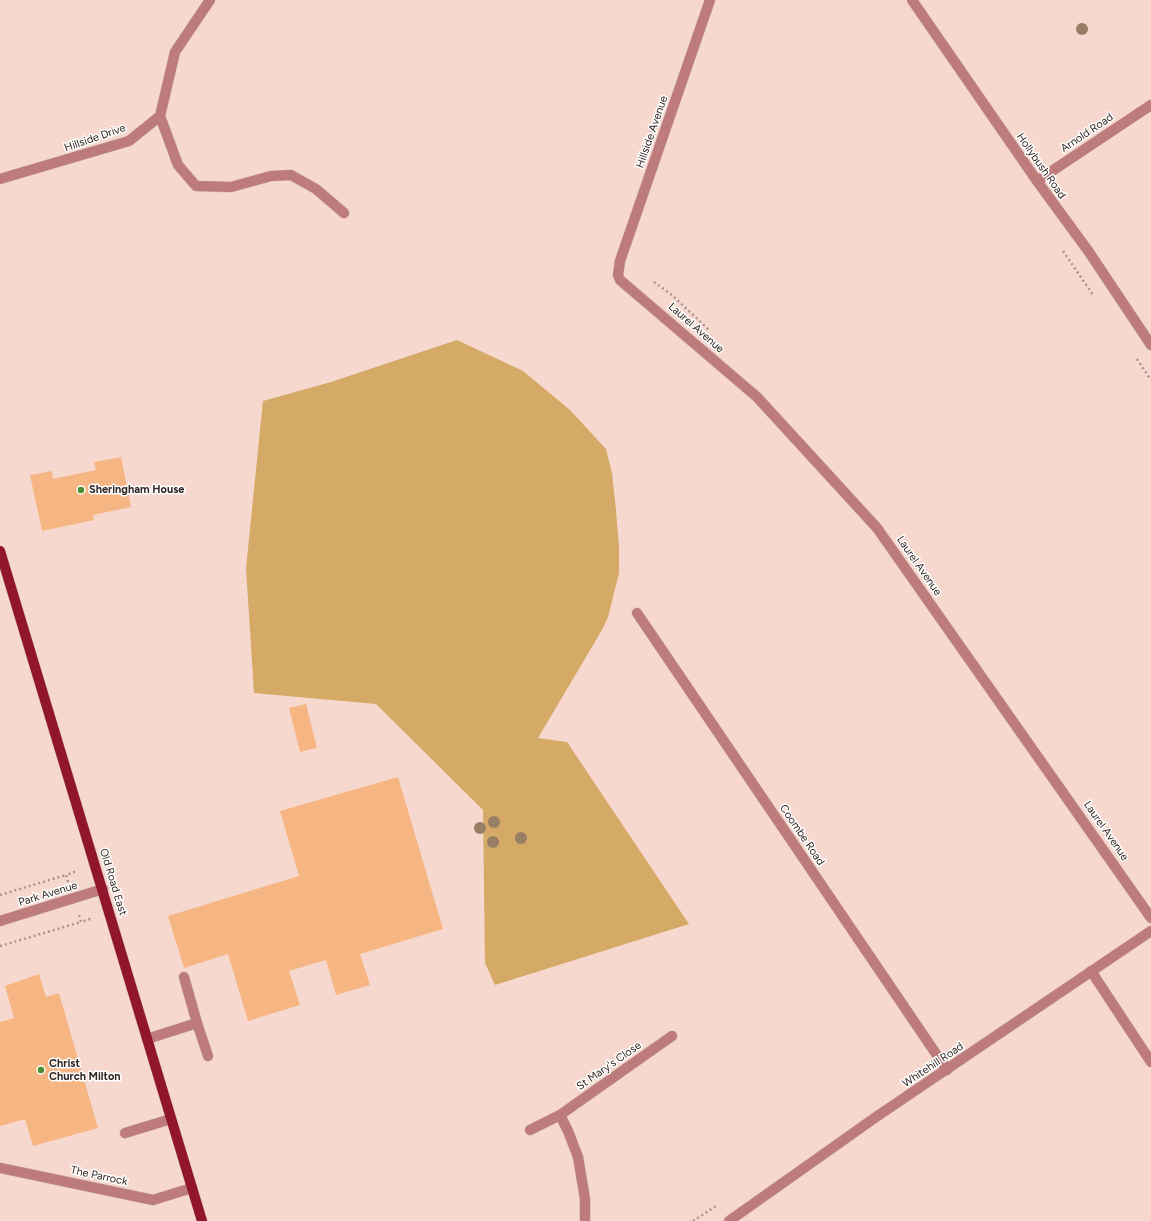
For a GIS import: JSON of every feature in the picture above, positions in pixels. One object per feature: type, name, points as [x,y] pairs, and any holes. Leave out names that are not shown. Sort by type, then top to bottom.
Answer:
[{"type":"main road","name":"Old Road East","points":[[0,551],[202,1221]]},
{"type":"street","points":[[210,0],[175,52],[160,116],[178,165],[196,186],[231,187],[271,176],[291,175],[316,189],[344,213]]},
{"type":"street","name":"Hillside Avenue","points":[[618,273],[623,251],[710,0]]},
{"type":"street","name":"Hollybush Road","points":[[912,0],[1037,182],[1089,252],[1151,344]]},
{"type":"street","name":"Arnold Road","points":[[1037,182],[1151,105]]},
{"type":"street","name":"Hillside Drive","points":[[0,179],[129,141],[160,116]]},
{"type":"street","name":"Laurel Avenue","points":[[618,273],[621,282],[646,300],[757,397],[877,528],[1151,918]]},
{"type":"street","name":"Coombe Road","points":[[637,613],[947,1070]]},
{"type":"street","name":"Park Avenue","points":[[0,921],[103,889]]},
{"type":"street","name":"Whitehill Road","points":[[729,1221],[876,1117],[1151,931]]},
{"type":"street","points":[[1090,971],[1151,1062]]},
{"type":"street","points":[[184,976],[208,1056]]},
{"type":"street","points":[[147,1039],[197,1023]]},
{"type":"street","name":"St Mary's Close","points":[[530,1130],[560,1115],[672,1036]]},
{"type":"street","points":[[560,1115],[578,1157],[585,1199],[585,1221]]},
{"type":"street","points":[[125,1133],[171,1119]]},
{"type":"street","name":"The Parrock","points":[[0,1168],[153,1200],[192,1188]]},
{"type":"path","points":[[650,279],[672,296],[713,333]]},
{"type":"path","points":[[0,894],[66,875]]},
{"type":"path","points":[[0,946],[81,922]]},
{"type":"shaded area","points":[[457,340],[523,371],[570,410],[606,449],[612,473],[616,510],[619,547],[619,573],[608,617],[602,630],[538,738],[567,742],[689,924],[495,985],[485,963],[483,810],[376,704],[254,693],[246,568],[263,401],[331,382]]},
{"type":"building","name":"Sheringham House","points":[[121,457],[131,507],[93,515],[94,520],[42,531],[30,475],[52,471],[53,479],[96,470],[94,462]]},
{"type":"building","points":[[306,704],[317,748],[300,752],[289,708]]},
{"type":"building","points":[[398,777],[443,929],[360,954],[370,985],[336,995],[326,960],[289,971],[300,1005],[248,1021],[228,954],[184,968],[168,916],[299,876],[280,811]]},
{"type":"building","name":"Christ Church Milton","points":[[39,974],[46,997],[59,993],[98,1128],[33,1146],[25,1119],[0,1126],[0,1022],[14,1018],[5,986]]},
{"type":"place","name":"Sheringham House","points":[[81,490]]},
{"type":"place","name":"Christ Church Milton","points":[[41,1070]]}]
